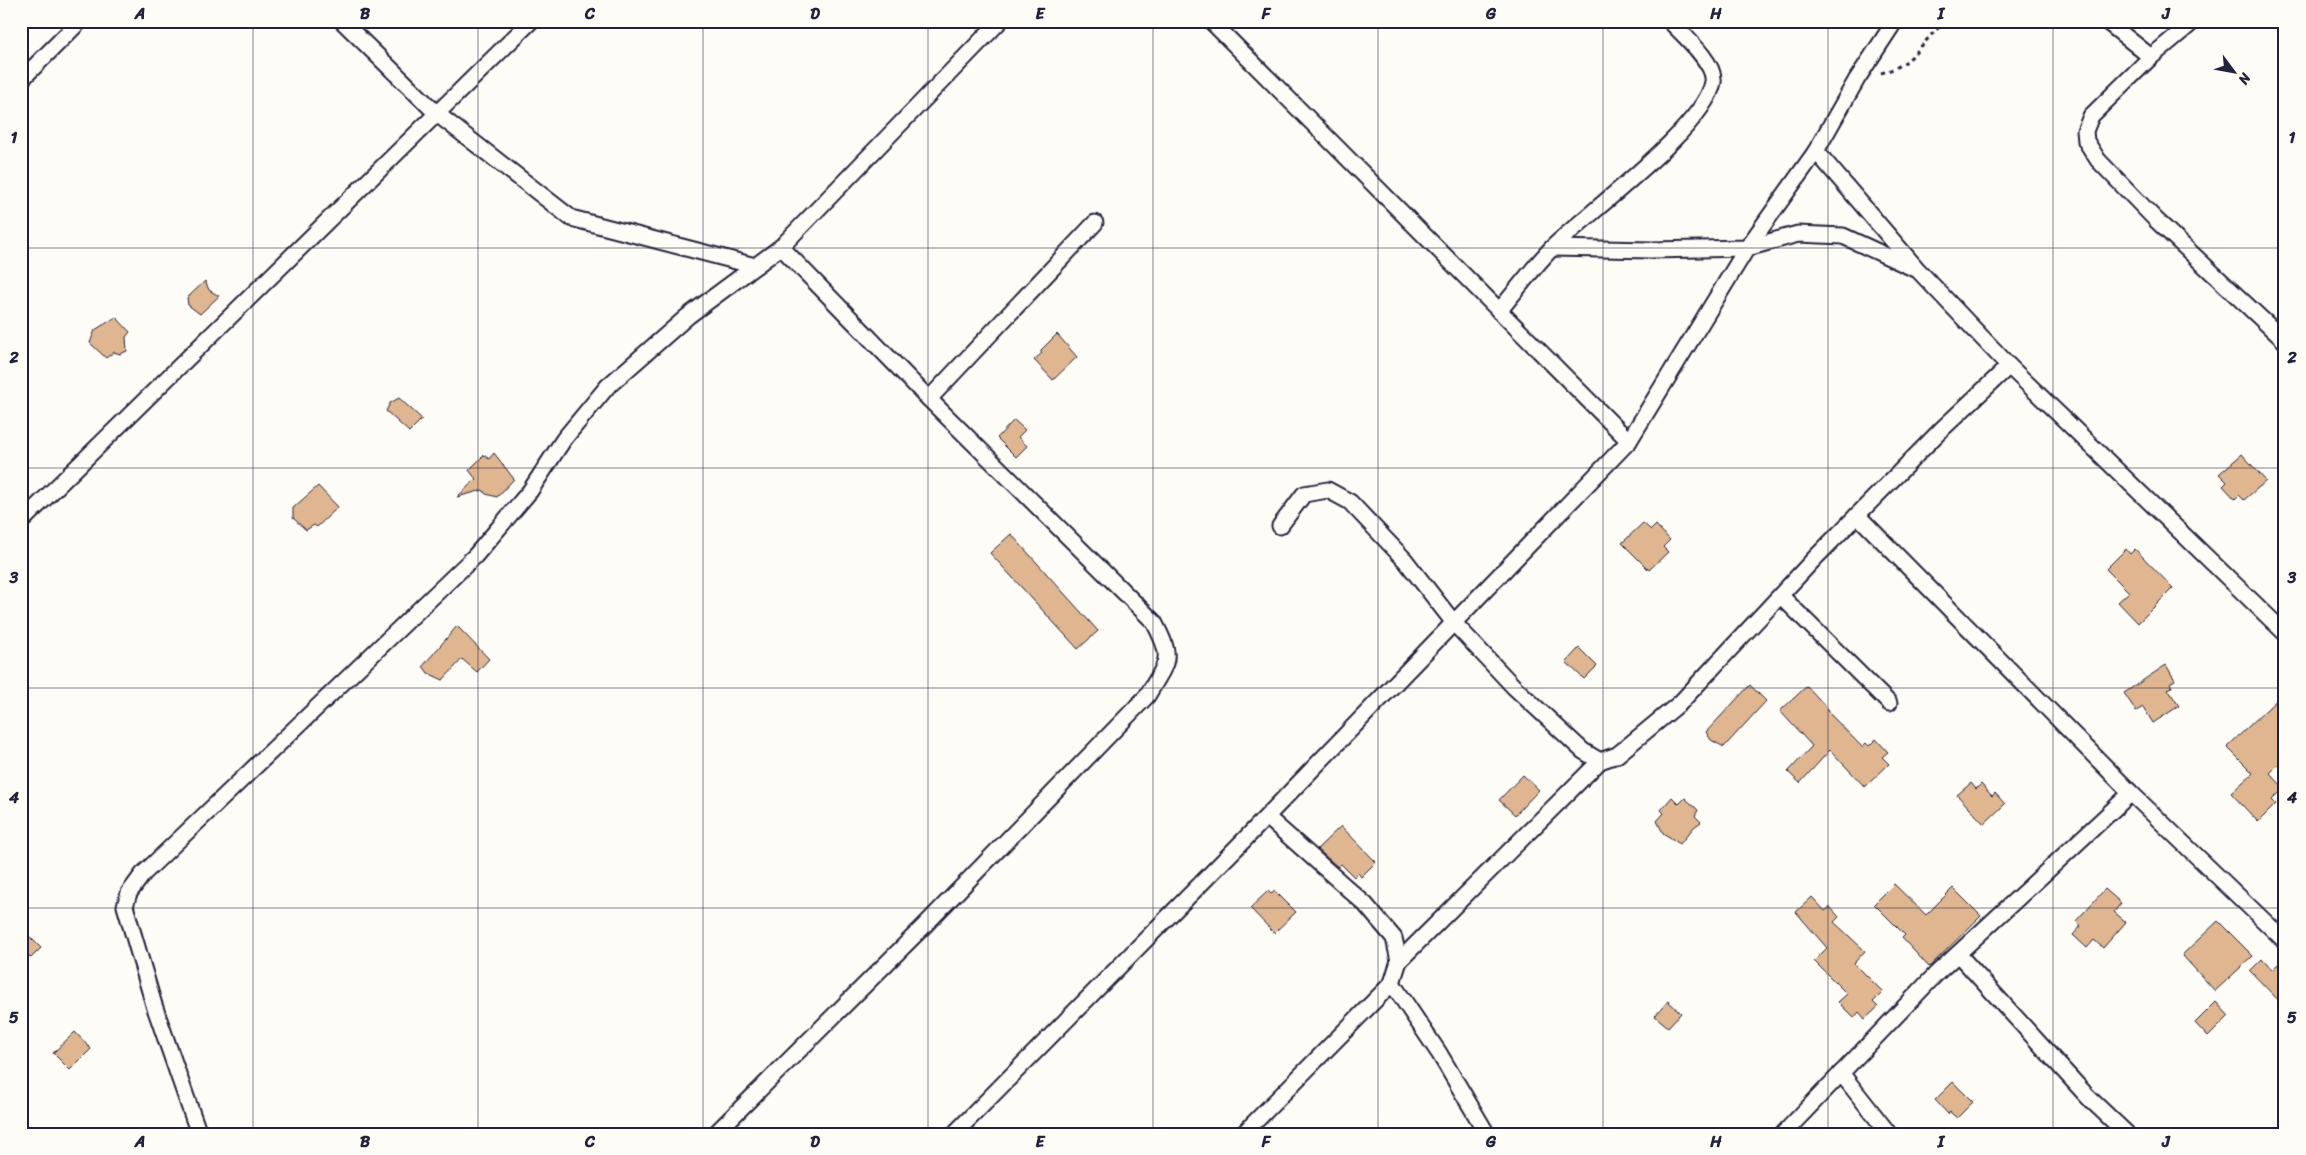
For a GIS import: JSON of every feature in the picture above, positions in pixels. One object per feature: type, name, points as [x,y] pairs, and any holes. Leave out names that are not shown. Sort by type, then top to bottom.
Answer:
[{"type":"street","points":[[21,80],[80,21]]},
{"type":"street","points":[[342,21],[436,113],[571,218],[756,266]]},
{"type":"street","points":[[21,522],[531,21]]},
{"type":"street","points":[[199,1134],[154,1005],[126,906],[129,893],[142,874],[475,556],[530,491],[564,439],[607,387],[688,316],[781,247],[1000,21]]},
{"type":"street","points":[[1211,21],[1629,441]]},
{"type":"street","points":[[1499,311],[1552,248],[1654,159],[1704,106],[1713,81],[1711,70],[1702,55],[1670,21]]},
{"type":"street","points":[[954,1134],[1267,817],[1629,441],[1748,248],[1816,151],[1895,21]]},
{"type":"street","points":[[2106,21],[2151,57]]},
{"type":"street","points":[[2194,21],[2151,57],[2091,116],[2085,131],[2086,141],[2098,160],[2156,220],[2285,341]]},
{"type":"street","points":[[1816,151],[1917,269],[2009,366],[2285,633]]},
{"type":"street","points":[[930,399],[1095,224]]},
{"type":"street","points":[[1552,248],[1652,250],[1748,248],[1798,234],[1843,236],[1917,269]]},
{"type":"street","points":[[715,1134],[923,927],[1147,696],[1166,662],[1166,645],[1154,622],[930,399],[781,247]]},
{"type":"street","points":[[1243,1134],[1392,982],[1399,961],[1600,761],[1617,755],[1680,703],[1857,515],[1942,429],[2009,366]]},
{"type":"street","points":[[1280,526],[1304,494],[1328,490],[1350,502],[1405,560],[1454,623],[1514,687],[1582,752],[1600,761]]},
{"type":"street","points":[[1857,515],[2131,793],[2285,941]]},
{"type":"street","points":[[1781,596],[1888,703]]},
{"type":"street","points":[[1783,1134],[1958,954],[2131,793]]},
{"type":"street","points":[[1267,817],[1365,904],[1394,938],[1399,961]]},
{"type":"street","points":[[1958,954],[2088,1097],[2127,1134]]},
{"type":"street","points":[[1392,982],[1439,1053],[1488,1134]]},
{"type":"street","points":[[1841,1073],[1888,1134]]},
{"type":"path","points":[[1858,79],[1897,69],[1918,52],[1937,29],[1948,21]]},
{"type":"building","points":[[205,281],[209,290],[219,296],[200,314],[188,305],[187,298]]},
{"type":"building","points":[[116,317],[130,332],[126,337],[127,351],[120,354],[114,352],[106,358],[90,343],[95,330]]},
{"type":"building","points":[[1057,334],[1077,357],[1053,380],[1034,360]]},
{"type":"building","points":[[399,398],[422,419],[409,432],[386,411],[390,403]]},
{"type":"building","points":[[1014,420],[1025,430],[1018,437],[1027,446],[1016,457],[997,438]]},
{"type":"building","points":[[494,453],[514,479],[497,497],[486,494],[483,490],[457,497],[476,479],[469,470],[484,455],[489,459]]},
{"type":"building","points":[[2242,454],[2266,481],[2244,500],[2239,495],[2235,499],[2223,486],[2227,482],[2219,474]]},
{"type":"building","points":[[318,486],[338,507],[317,527],[314,525],[306,530],[293,518],[293,508]]},
{"type":"building","points":[[1643,523],[1651,530],[1656,525],[1670,540],[1663,547],[1668,552],[1649,570],[1622,543]]},
{"type":"building","points":[[1011,534],[1098,631],[1078,649],[990,553]]},
{"type":"building","points":[[2126,549],[2130,554],[2135,549],[2173,588],[2138,623],[2118,602],[2129,592],[2106,569]]},
{"type":"building","points":[[457,626],[489,659],[477,672],[462,659],[443,680],[428,673],[423,666]]},
{"type":"building","points":[[1579,648],[1597,666],[1584,679],[1566,662]]},
{"type":"building","points":[[2166,665],[2175,680],[2170,683],[2172,687],[2168,689],[2179,706],[2153,723],[2143,707],[2136,711],[2124,693]]},
{"type":"building","points":[[1750,685],[1766,701],[1724,747],[1711,740],[1706,732]]},
{"type":"building","points":[[1807,686],[1829,710],[1828,712],[1862,747],[1866,743],[1869,746],[1876,739],[1888,752],[1882,757],[1889,764],[1865,787],[1830,750],[1800,783],[1788,772],[1812,746],[1780,711]]},
{"type":"building","points":[[2285,692],[2285,758],[2270,773],[2284,788],[2272,800],[2276,804],[2258,822],[2231,793],[2253,773],[2227,747]]},
{"type":"building","points":[[1523,775],[1539,790],[1515,815],[1499,800]]},
{"type":"building","points":[[1971,783],[1976,789],[1981,784],[1992,796],[1995,793],[2005,804],[1984,824],[1957,795]]},
{"type":"building","points":[[1672,797],[1679,804],[1685,798],[1698,810],[1695,816],[1701,822],[1694,827],[1680,844],[1663,833],[1657,821],[1664,813],[1661,810]]},
{"type":"building","points":[[1341,826],[1376,862],[1361,877],[1358,873],[1354,877],[1341,864],[1338,867],[1317,849]]},
{"type":"building","points":[[1894,884],[1926,915],[1953,888],[1981,916],[1929,967],[1902,938],[1905,935],[1874,904]]},
{"type":"building","points":[[2105,889],[2121,903],[2114,912],[2126,922],[2103,948],[2094,940],[2087,948],[2073,935],[2081,926],[2076,921]]},
{"type":"building","points":[[1268,891],[1271,894],[1275,891],[1296,912],[1274,933],[1250,908]]},
{"type":"building","points":[[1812,897],[1825,911],[1830,907],[1839,917],[1834,922],[1865,951],[1854,963],[1883,992],[1873,1002],[1878,1007],[1865,1019],[1859,1012],[1854,1018],[1838,1002],[1847,994],[1814,961],[1827,948],[1796,912]]},
{"type":"building","points":[[2218,921],[2253,956],[2215,991],[2182,955]]},
{"type":"building","points":[[21,928],[41,948],[31,958],[21,948]]},
{"type":"building","points":[[2262,959],[2272,970],[2278,964],[2285,971],[2285,1007],[2250,971]]},
{"type":"building","points":[[1668,1001],[1681,1013],[1668,1027],[1655,1016]]},
{"type":"building","points":[[2216,1002],[2229,1016],[2208,1037],[2195,1023]]},
{"type":"building","points":[[75,1032],[91,1049],[70,1070],[53,1053]]},
{"type":"building","points":[[1953,1082],[1973,1102],[1957,1118],[1950,1112],[1948,1114],[1935,1100]]}]
